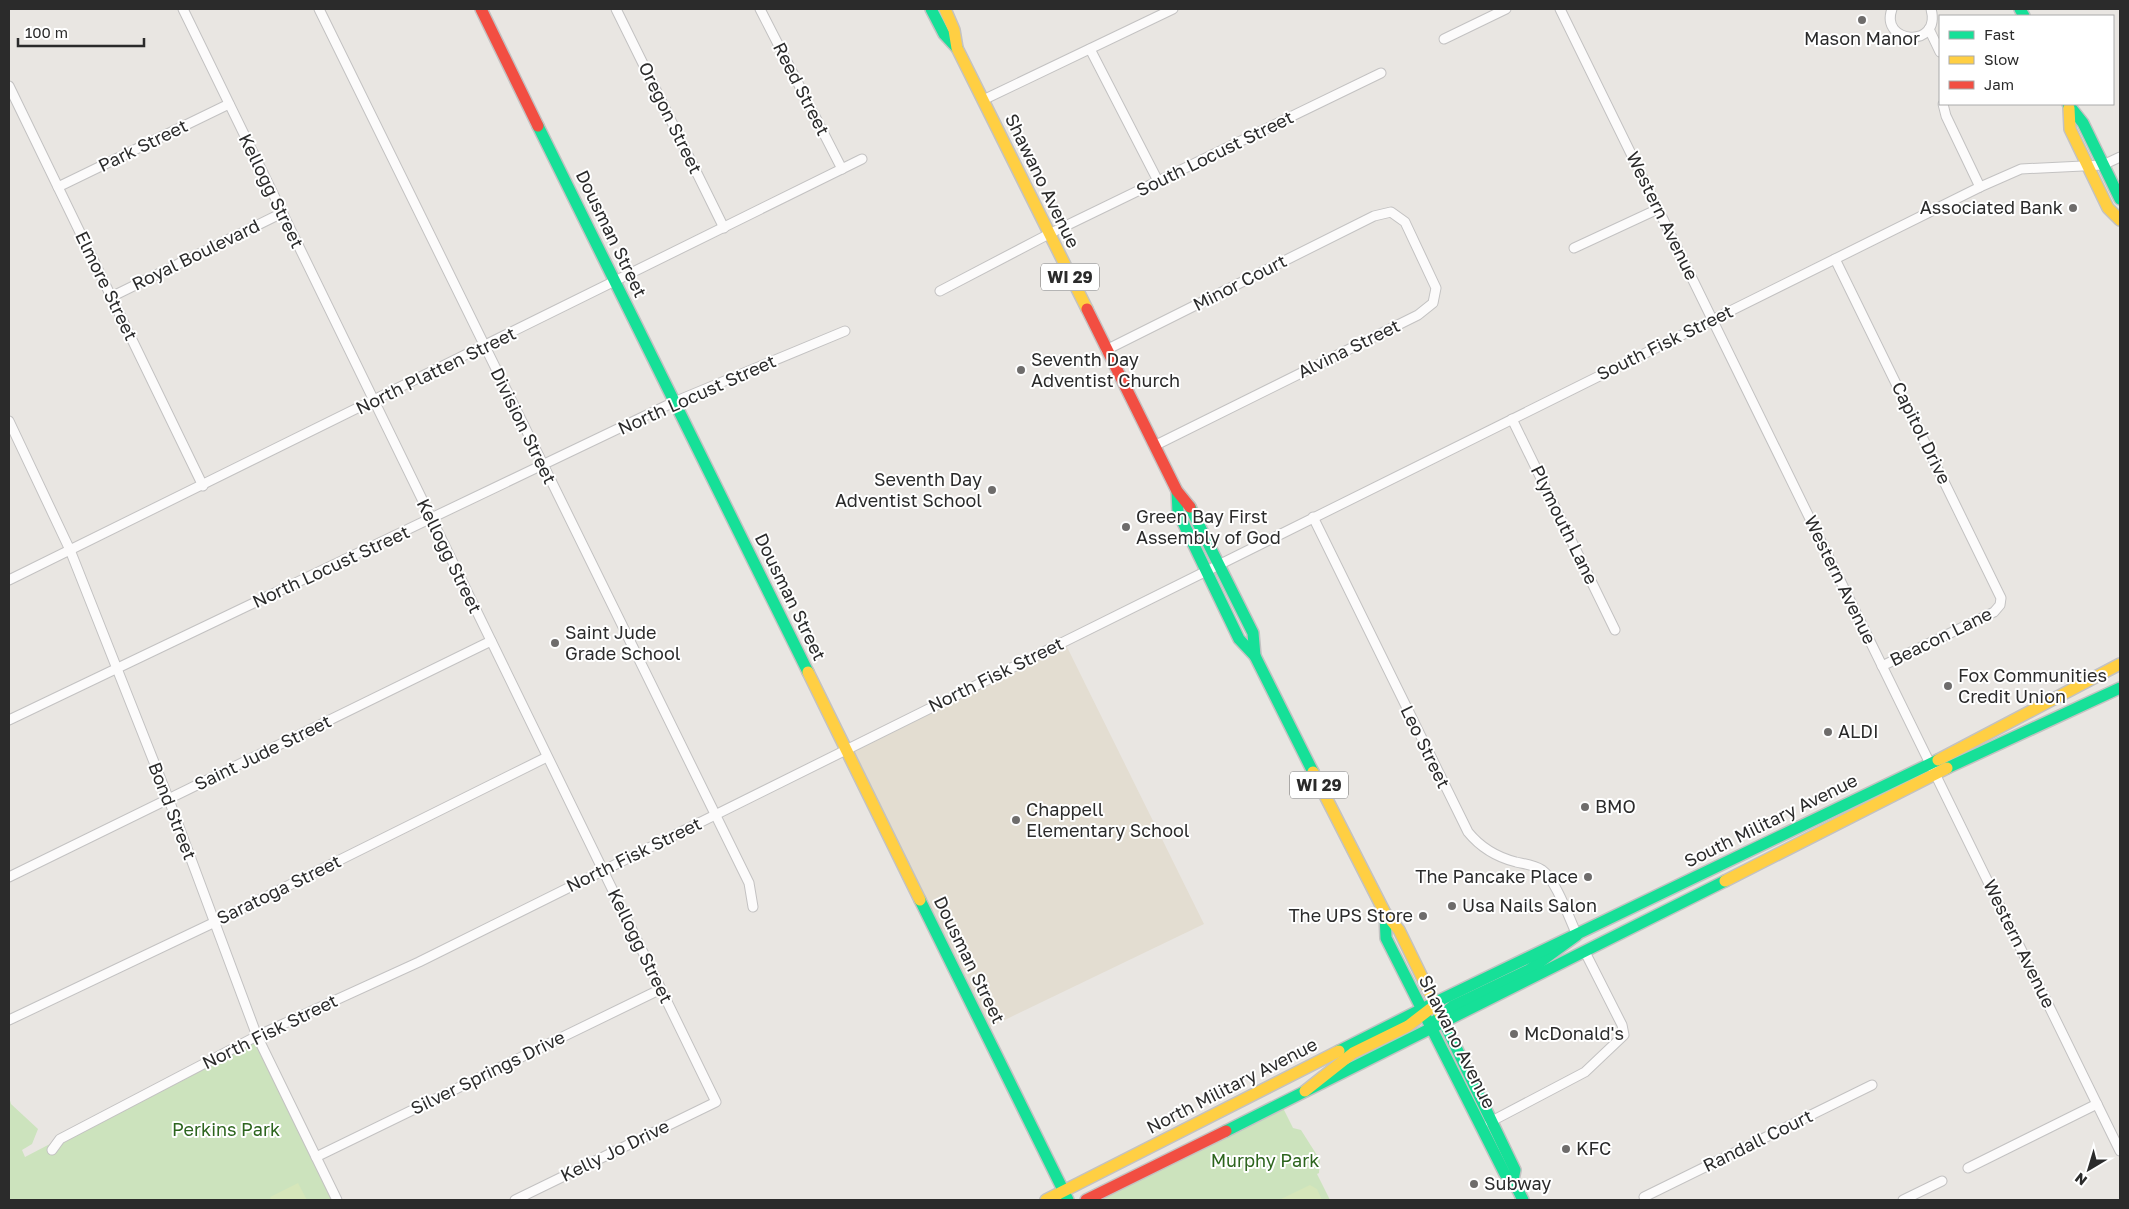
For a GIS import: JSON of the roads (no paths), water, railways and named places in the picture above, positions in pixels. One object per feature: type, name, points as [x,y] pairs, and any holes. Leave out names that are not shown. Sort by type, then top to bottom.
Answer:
[{"type":"main road","name":"Dousman Street","points":[[481,9],[1066,1196]]},
{"type":"main road","name":"Shawano Avenue","points":[[931,9],[944,34],[957,48],[1154,446],[1177,491],[1190,506],[1253,633],[1255,656]]},
{"type":"main road","name":"Shawano Avenue","points":[[945,9],[954,30],[957,48]]},
{"type":"main road","points":[[2068,106],[2083,123],[2120,199]]},
{"type":"main road","points":[[2068,106],[2070,128],[2108,208],[2120,220]]},
{"type":"main road","name":"Shawano Avenue","points":[[1177,491],[1178,512],[1239,640],[1255,656],[1345,838],[1385,913],[1399,930],[1515,1170],[1513,1180]]},
{"type":"main road","name":"South Military Avenue","points":[[1442,1018],[1585,952],[1933,769],[2120,664]]},
{"type":"main road","name":"South Military Avenue","points":[[1434,1003],[1833,809],[1933,769],[2120,688]]},
{"type":"main road","name":"Shawano Avenue","points":[[1385,913],[1386,938],[1505,1174],[1513,1180],[1523,1200]]},
{"type":"main road","points":[[1442,1018],[1453,1006],[1529,970],[1577,935]]},
{"type":"main road","name":"North Military Avenue","points":[[1046,1200],[1066,1196],[1422,1012],[1434,1003]]},
{"type":"main road","points":[[1304,1091],[1353,1053],[1404,1028],[1422,1012]]},
{"type":"main road","name":"North Military Avenue","points":[[1086,1200],[1430,1028],[1442,1018]]},
{"type":"street","name":"Kellogg Street","points":[[183,9],[716,1102]]},
{"type":"street","name":"Division Street","points":[[319,9],[749,884],[753,907]]},
{"type":"street","name":"Oregon Street","points":[[616,9],[724,228]]},
{"type":"street","name":"Reed Street","points":[[760,9],[842,170]]},
{"type":"street","points":[[983,100],[1173,9]]},
{"type":"street","points":[[1444,39],[1506,9]]},
{"type":"street","name":"Western Avenue","points":[[1560,9],[2120,1152]]},
{"type":"street","points":[[1892,9],[1890,19],[1893,26],[1903,36],[1917,37],[1931,32]]},
{"type":"street","points":[[1931,9],[1933,16],[1931,32],[1939,50]]},
{"type":"street","points":[[1090,49],[1158,181]]},
{"type":"street","name":"South Locust Street","points":[[1049,234],[1381,73]]},
{"type":"street","name":"Elmore Street","points":[[9,86],[203,486]]},
{"type":"street","name":"Park Street","points":[[58,188],[229,104]]},
{"type":"street","points":[[1943,105],[1946,116],[1980,187]]},
{"type":"street","name":"South Fisk Street","points":[[1219,564],[1980,187],[2021,169],[2103,165],[2120,157]]},
{"type":"street","name":"North Platten Street","points":[[9,580],[374,402],[862,159]]},
{"type":"street","points":[[1574,248],[1658,209]]},
{"type":"street","name":"Alvina Street","points":[[1154,446],[1418,315],[1433,303],[1436,288],[1405,222],[1391,212],[1374,216]]},
{"type":"street","name":"Royal Boulevard","points":[[111,297],[282,213]]},
{"type":"street","name":"Minor Court","points":[[1106,350],[1374,216]]},
{"type":"street","points":[[940,292],[1049,234]]},
{"type":"street","name":"Capitol Drive","points":[[1835,259],[2001,594],[1999,608]]},
{"type":"street","name":"North Locust Street","points":[[9,720],[674,402],[845,331]]},
{"type":"street","name":"Plymouth Lane","points":[[1512,419],[1615,630]]},
{"type":"street","name":"Bond Street","points":[[9,421],[70,550],[169,800],[213,923],[257,1036],[337,1200]]},
{"type":"street","name":"Leo Street","points":[[1313,517],[1465,827],[1475,841],[1492,854],[1536,866],[1544,871],[1551,880],[1577,935]]},
{"type":"street","name":"North Fisk Street","points":[[52,1150],[60,1140],[257,1036],[419,962],[1219,564]]},
{"type":"street","name":"Beacon Lane","points":[[1882,666],[1999,608]]},
{"type":"street","name":"Saint Jude Street","points":[[9,877],[490,641]]},
{"type":"street","name":"Saratoga Street","points":[[9,1020],[213,923],[547,757]]},
{"type":"street","points":[[1480,1126],[1586,1072],[1624,1035],[1622,1025],[1585,952]]},
{"type":"street","name":"Silver Springs Drive","points":[[316,1157],[660,989]]},
{"type":"street","name":"Randall Court","points":[[1645,1199],[1872,1085]]},
{"type":"street","name":"Kelly Jo Drive","points":[[514,1200],[716,1102]]},
{"type":"street","points":[[1968,1168],[2097,1104]]},
{"type":"street","points":[[1903,1200],[1942,1181]]},
{"type":"place","name":"Mason Manor","points":[[1862,20]]},
{"type":"place","name":"Associated Bank","points":[[2073,208]]},
{"type":"place","name":"Seventh Day Adventist Church","points":[[1021,370]]},
{"type":"place","name":"Seventh Day Adventist School","points":[[992,490]]},
{"type":"place","name":"Green Bay First Assembly of God","points":[[1126,527]]},
{"type":"place","name":"Saint Jude Grade School","points":[[555,643]]},
{"type":"place","name":"Fox Communities Credit Union","points":[[1948,686]]},
{"type":"place","name":"ALDI","points":[[1828,732]]},
{"type":"place","name":"BMO","points":[[1585,807]]},
{"type":"place","name":"Chappell Elementary School","points":[[1016,820]]},
{"type":"place","name":"The Pancake Place","points":[[1588,877]]},
{"type":"place","name":"Usa Nails Salon","points":[[1452,906]]},
{"type":"place","name":"The UPS Store","points":[[1423,916]]},
{"type":"place","name":"McDonald's","points":[[1514,1034]]},
{"type":"place","name":"KFC","points":[[1566,1149]]},
{"type":"place","name":"Subway","points":[[1474,1184]]},
{"type":"park label","name":"Perkins Park","points":[[226,1130]]},
{"type":"park label","name":"Murphy Park","points":[[1265,1161]]}]
